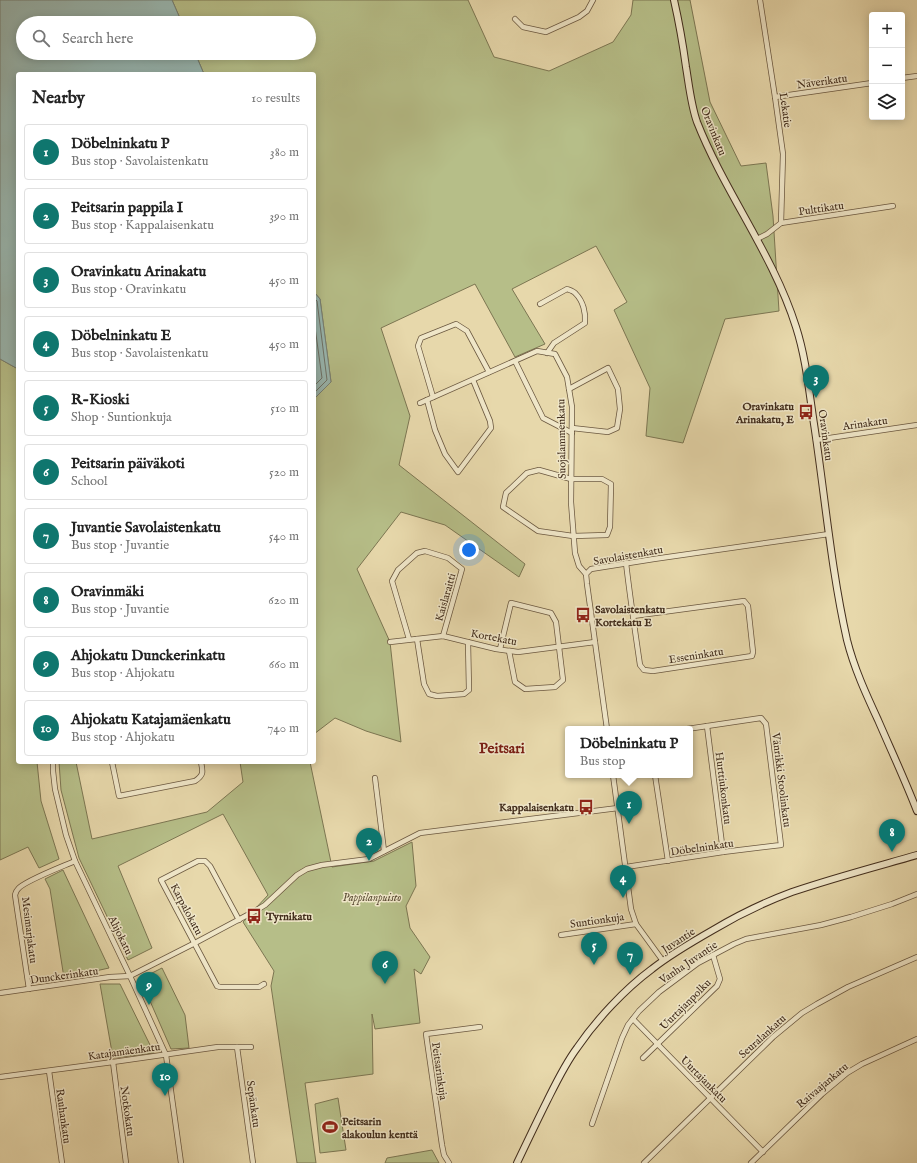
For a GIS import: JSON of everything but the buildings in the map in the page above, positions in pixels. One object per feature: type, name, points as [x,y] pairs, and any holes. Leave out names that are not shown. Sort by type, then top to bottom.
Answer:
[{"type":"street","points":[[515,19],[523,27],[546,32],[579,17],[587,11],[594,0]]},
{"type":"street","name":"Oravinkatu","points":[[674,0],[696,120],[713,158],[757,239],[784,294],[796,326],[807,375],[829,534],[848,642],[861,683],[904,778],[917,811]]},
{"type":"street","name":"Lekatie","points":[[760,0],[783,154],[780,223]]},
{"type":"street","points":[[905,78],[917,76]]},
{"type":"street","name":"Näverikatu","points":[[775,97],[869,83]]},
{"type":"street","name":"Pulttikatu","points":[[757,239],[767,234],[780,223],[893,206]]},
{"type":"street","points":[[420,403],[537,351],[547,353],[554,343],[585,323],[586,316],[583,304],[576,292],[567,289],[540,304]]},
{"type":"street","points":[[433,397],[418,346],[421,338],[456,324],[467,331],[489,372]]},
{"type":"street","name":"Suojalammenkatu","points":[[547,353],[555,354],[567,376],[572,407],[571,502],[573,536],[578,566],[586,574]]},
{"type":"street","points":[[515,361],[543,418],[572,431],[608,432],[617,428],[620,409],[618,389],[608,368],[569,389]]},
{"type":"street","points":[[427,400],[435,430],[442,448],[458,472],[491,428],[490,421],[473,380]]},
{"type":"street","name":"Arinakatu","points":[[816,440],[917,425]]},
{"type":"street","points":[[539,470],[571,479],[602,479],[611,484],[610,527],[607,535],[573,536],[538,531],[503,507],[506,493],[527,473],[539,470]]},
{"type":"street","name":"Savolaistenkatu","points":[[607,726],[586,574],[591,569],[829,534]]},
{"type":"street","name":"Kaislaraitti","points":[[409,639],[392,581],[398,570],[412,557],[417,553],[425,551],[448,558],[462,569],[443,636]]},
{"type":"street","points":[[626,563],[633,616]]},
{"type":"street","name":"Esseninkatu","points":[[744,601],[748,606],[753,652],[752,656],[644,670],[640,665],[633,616],[744,601]]},
{"type":"street","points":[[500,649],[511,603],[551,613],[556,622],[562,680],[554,687],[525,689],[515,682],[509,651]]},
{"type":"street","name":"Kortekatu","points":[[390,642],[443,636],[518,652],[595,642]]},
{"type":"street","points":[[417,639],[424,684],[429,694],[437,696],[464,694],[469,690],[468,642]]},
{"type":"street","name":"Vänrikki Stoolinkatu","points":[[707,726],[762,718],[766,724],[781,846]]},
{"type":"street","points":[[693,728],[707,726]]},
{"type":"street","name":"Hurttiukonkatu","points":[[707,726],[723,852]]},
{"type":"street","name":"Ahjokatu","points":[[53,764],[55,789],[66,835],[75,861],[166,1055],[181,1163]]},
{"type":"street","points":[[112,764],[119,796],[195,780],[201,777],[203,771],[202,764]]},
{"type":"street","points":[[375,778],[384,851]]},
{"type":"street","points":[[613,778],[632,909],[636,924],[663,961]]},
{"type":"street","points":[[655,778],[668,861]]},
{"type":"street","points":[[130,976],[256,911],[265,905],[297,875],[307,869],[328,864],[369,859],[420,833],[618,808]]},
{"type":"street","name":"Döbelninkatu","points":[[626,867],[723,852],[781,846]]},
{"type":"street","name":"Juvantie","points":[[517,1163],[560,1075],[577,1048],[604,1014],[636,982],[663,961],[716,928],[762,904],[792,892],[917,855]]},
{"type":"street","name":"Mesimarjakatu","points":[[29,989],[15,895],[16,890],[20,886],[46,873],[75,861]]},
{"type":"street","name":"Karpalokatu","points":[[195,943],[161,880],[198,861],[205,861],[210,866],[239,920]]},
{"type":"street","name":"Vanha Juvantie","points":[[592,1124],[622,1038],[633,1019],[639,1011],[659,992],[698,963],[713,954],[746,939],[828,923],[892,904],[917,894]]},
{"type":"street","name":"Suntionkuja","points":[[561,935],[636,924]]},
{"type":"street","points":[[195,943],[217,986],[259,987],[264,984]]},
{"type":"street","name":"Uurtajanpolku","points":[[643,1058],[717,986],[720,979],[713,954]]},
{"type":"street","name":"Seuralankatu","points":[[644,1163],[773,1037],[802,1014],[842,990],[917,957]]},
{"type":"street","name":"Dunckerinkatu","points":[[0,993],[110,977],[130,976]]},
{"type":"street","name":"Uurtajankatu","points":[[633,1019],[763,1152]]},
{"type":"street","name":"Peitsarinkuja","points":[[449,1163],[444,1155],[442,1145],[426,1034],[480,1027]]},
{"type":"street","name":"Raivaajankatu","points":[[751,1163],[822,1094],[847,1073],[862,1064],[917,1039]]},
{"type":"street","name":"Katajamäenkatu","points":[[0,1077],[218,1047],[251,1047]]},
{"type":"street","name":"Sepänkatu","points":[[237,1047],[253,1163]]},
{"type":"street","name":"Notkokatu","points":[[113,1062],[126,1163]]},
{"type":"street","name":"Rauhankatu","points":[[49,1071],[62,1163]]},
{"type":"green space","points":[[172,0],[468,0],[494,57],[549,71],[613,42],[631,15],[633,0],[690,0],[710,102],[741,166],[766,163],[773,216],[779,311],[725,319],[683,443],[646,436],[650,388],[614,310],[627,302],[596,246],[512,289],[545,344],[515,357],[475,284],[381,328],[410,416],[399,465],[525,564],[519,577],[445,525],[401,512],[357,569],[390,642],[401,742],[366,731],[335,718],[316,732],[316,397],[331,382],[320,299],[316,294],[316,72],[203,72],[198,60],[316,60],[316,16],[179,16]]},
{"type":"green space","points":[[0,359],[16,368],[16,764],[37,764],[41,801],[59,859],[39,868],[28,847],[0,860]]},
{"type":"green space","name":"Pappilanpuisto","points":[[59,764],[76,764],[92,839],[207,812],[243,782],[240,764],[310,764],[332,867],[374,861],[412,842],[416,886],[406,906],[410,928],[430,957],[421,974],[414,969],[420,1023],[375,1029],[372,1014],[373,1074],[305,1083],[316,1163],[297,1163],[271,986],[274,971],[243,922],[268,895],[223,814],[118,866],[152,948],[128,960],[79,858],[61,790]]},
{"type":"green space","points":[[63,870],[109,968],[64,978],[50,889],[45,879]]},
{"type":"green space","points":[[162,968],[185,1015],[189,1048],[171,1049],[143,985],[144,977]]},
{"type":"green space","points":[[100,984],[120,984],[154,1053],[113,1058]]},
{"type":"green space","name":"Peitsarin alakoulun kenttä","points":[[338,1098],[346,1150],[320,1153],[315,1104]]},
{"type":"green space","points":[[432,1150],[439,1163],[385,1163],[387,1158]]},
{"type":"water","points":[[0,0],[172,0],[179,16],[16,16],[16,60],[198,60],[203,72],[16,72],[16,368],[0,359]]},
{"type":"water","points":[[316,294],[320,299],[331,382],[316,397]]},
{"type":"place","name":"Oravinkatu Arinakatu","points":[[816,398]]},
{"type":"place","name":"Oravinkatu Arinakatu, E","points":[[806,412]]},
{"type":"place","name":"Savolaistenkatu Kortekatu E","points":[[583,615]]},
{"type":"place","name":"Kappalaisenkatu","points":[[586,807]]},
{"type":"place","name":"Döbelninkatu P","points":[[629,824]]},
{"type":"place","name":"Oravinmäki","points":[[892,852]]},
{"type":"place","name":"Peitsarin pappila I","points":[[369,861]]},
{"type":"place","name":"Döbelninkatu E","points":[[623,898]]},
{"type":"place","name":"Tyrnikatu","points":[[254,916]]},
{"type":"place","name":"R-Kioski","points":[[594,965]]},
{"type":"place","name":"Juvantie Savolaistenkatu","points":[[630,975]]},
{"type":"place","name":"Peitsarin päiväkoti","points":[[385,984]]},
{"type":"place","name":"Ahjokatu Dunckerinkatu","points":[[149,1005]]},
{"type":"place","name":"Ahjokatu Katajamäenkatu","points":[[165,1096]]},
{"type":"place","name":"Peitsarin alakoulun kenttä","points":[[330,1127]]},
{"type":"district","name":"Peitsari","points":[[502,748]]}]
